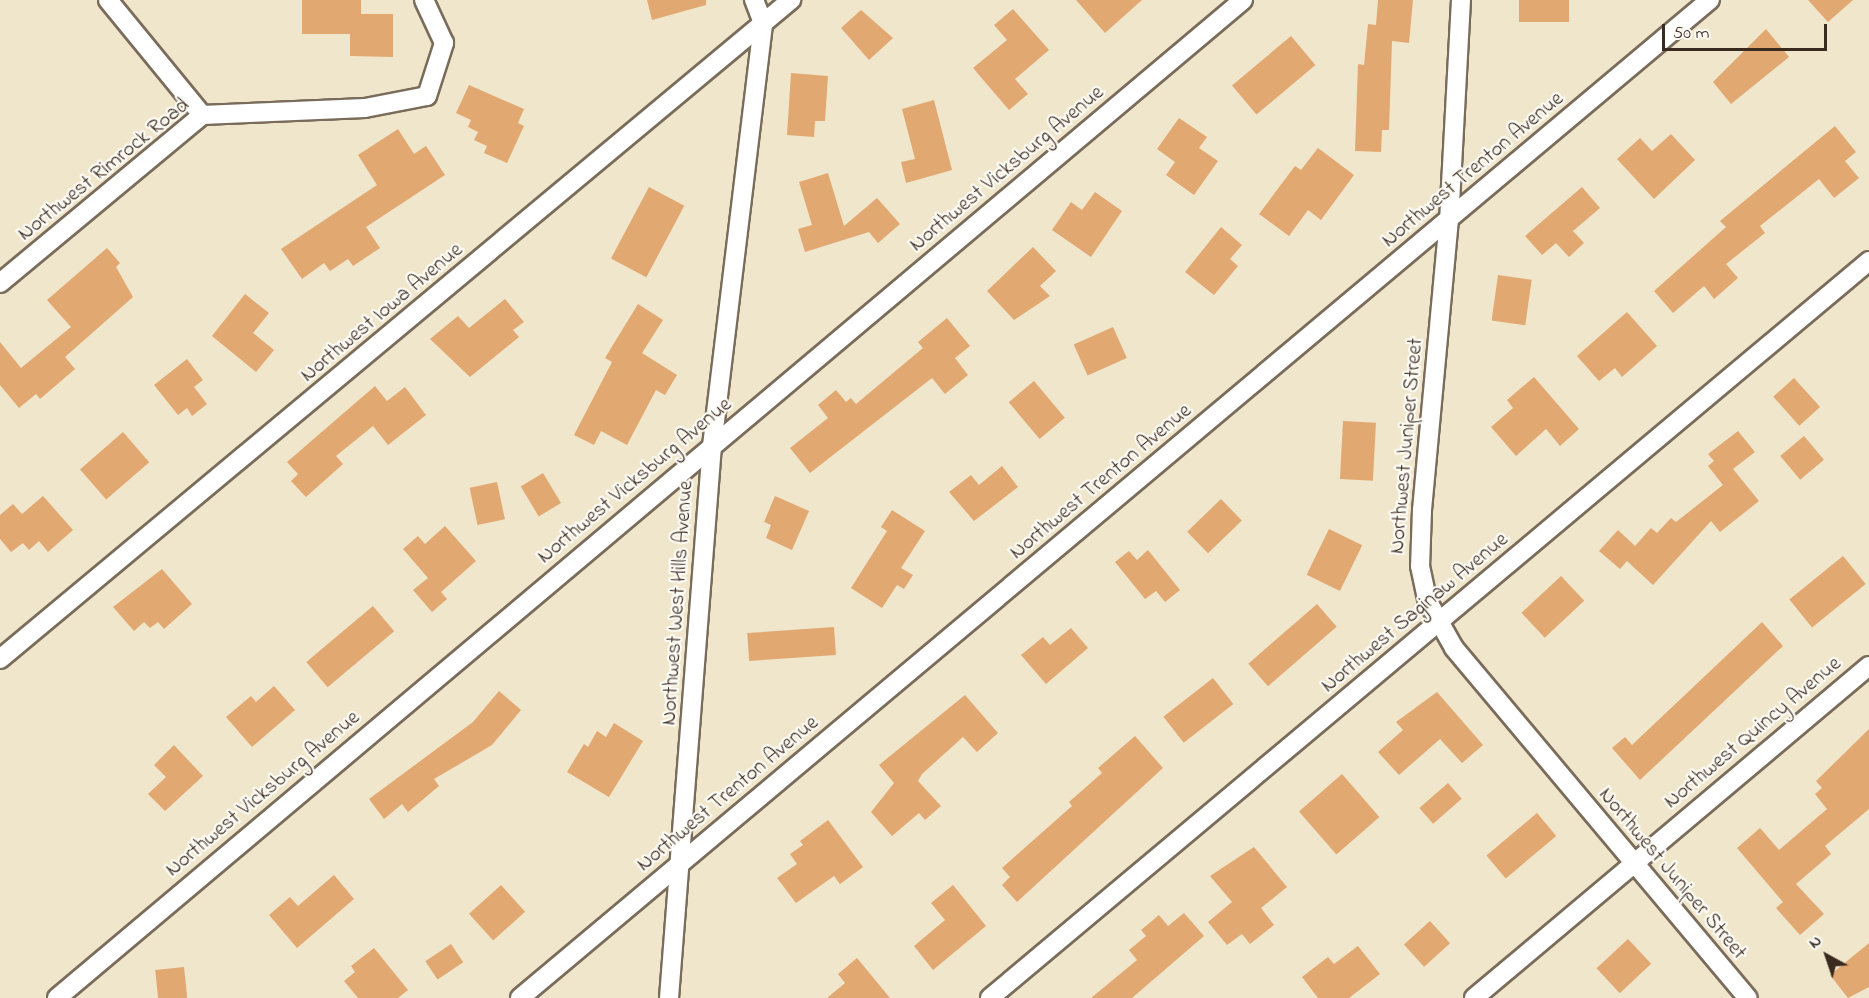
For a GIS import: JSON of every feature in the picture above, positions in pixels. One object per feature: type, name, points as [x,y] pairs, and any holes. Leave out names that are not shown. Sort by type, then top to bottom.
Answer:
[{"type":"street","points":[[108,0],[202,115]]},
{"type":"street","name":"Northwest Rimrock Road","points":[[0,283],[202,115],[365,108],[427,96],[444,43],[424,0]]},
{"type":"street","name":"Northwest West Hills Avenue","points":[[669,998],[712,446],[763,23],[754,0]]},
{"type":"street","name":"Northwest Iowa Avenue","points":[[0,660],[791,0]]},
{"type":"street","name":"Northwest Vicksburg Avenue","points":[[57,998],[1243,0]]},
{"type":"street","name":"Northwest Juniper Street","points":[[1461,0],[1449,219],[1420,555],[1426,600],[1438,623],[1633,863],[1748,998]]},
{"type":"street","name":"Northwest Trenton Avenue","points":[[520,998],[1710,0]]},
{"type":"street","name":"Northwest Saginaw Avenue","points":[[990,998],[1869,261]]},
{"type":"street","name":"Northwest Quincy Avenue","points":[[1474,998],[1869,666]]},
{"type":"building","points":[[302,0],[361,0],[361,14],[393,14],[393,57],[350,56],[350,34],[302,34]]},
{"type":"building","points":[[647,0],[706,0],[706,5],[652,20]]},
{"type":"building","points":[[1076,0],[1142,0],[1105,33]]},
{"type":"building","points":[[1378,0],[1413,0],[1409,43],[1392,41],[1389,130],[1382,130],[1381,152],[1355,151],[1358,64],[1364,65],[1368,24],[1376,25]]},
{"type":"building","points":[[1519,0],[1569,0],[1569,22],[1519,22]]},
{"type":"building","points":[[1808,0],[1853,0],[1828,22]]},
{"type":"building","points":[[1013,9],[1049,50],[1015,79],[1028,94],[1009,110],[973,68],[1007,40],[994,25]]},
{"type":"building","points":[[861,10],[893,38],[869,60],[841,28]]},
{"type":"building","points":[[1766,29],[1789,57],[1731,104],[1713,82]]},
{"type":"building","points":[[1291,36],[1315,65],[1256,115],[1232,85]]},
{"type":"building","points":[[791,73],[828,76],[825,121],[815,121],[814,137],[787,135]]},
{"type":"building","points":[[469,85],[524,109],[518,123],[524,126],[507,163],[484,153],[487,146],[474,140],[478,132],[468,127],[471,120],[456,113]]},
{"type":"building","points":[[934,100],[952,170],[906,183],[901,162],[915,159],[902,109]]},
{"type":"building","points":[[1179,118],[1207,137],[1199,148],[1218,161],[1194,195],[1166,175],[1175,162],[1157,149]]},
{"type":"building","points":[[1835,126],[1856,152],[1845,161],[1859,178],[1834,198],[1819,179],[1760,226],[1765,233],[1726,264],[1738,278],[1714,299],[1704,286],[1673,313],[1654,291],[1726,227],[1720,221]]},
{"type":"building","points":[[398,129],[414,154],[426,146],[445,175],[366,227],[380,248],[353,266],[348,259],[330,271],[324,263],[302,279],[281,249],[377,185],[358,155]]},
{"type":"building","points":[[1671,134],[1695,160],[1654,199],[1617,159],[1640,138],[1652,151]]},
{"type":"building","points":[[1318,148],[1354,175],[1321,220],[1308,210],[1289,236],[1259,214],[1295,166],[1301,170]]},
{"type":"building","points":[[828,173],[844,226],[877,198],[900,224],[878,243],[869,232],[805,252],[798,229],[812,225],[799,182]]},
{"type":"building","points":[[649,187],[684,206],[646,277],[611,259]]},
{"type":"building","points":[[1582,187],[1600,208],[1573,231],[1584,243],[1569,257],[1556,243],[1542,255],[1525,236]]},
{"type":"building","points":[[1095,192],[1122,211],[1091,257],[1052,230],[1071,202],[1082,210]]},
{"type":"building","points":[[1221,227],[1242,245],[1230,259],[1238,266],[1214,295],[1185,272]]},
{"type":"building","points":[[1033,247],[1056,271],[1040,286],[1050,296],[1014,320],[987,291]]},
{"type":"building","points":[[107,248],[120,263],[116,267],[133,297],[65,357],[75,369],[40,399],[36,394],[19,408],[0,385],[0,342],[21,368],[71,327],[47,300]]},
{"type":"building","points":[[1498,275],[1532,280],[1525,325],[1492,321]]},
{"type":"building","points":[[245,294],[269,313],[253,333],[274,350],[256,372],[212,336]]},
{"type":"building","points":[[505,299],[524,322],[513,330],[519,337],[470,377],[430,339],[458,316],[469,328]]},
{"type":"building","points":[[638,304],[663,320],[642,353],[677,375],[665,395],[656,390],[627,445],[601,431],[594,445],[574,435],[612,362],[605,358]]},
{"type":"building","points":[[1627,312],[1657,346],[1622,377],[1615,368],[1599,381],[1577,356]]},
{"type":"building","points":[[947,318],[970,346],[955,358],[968,375],[945,394],[932,378],[810,473],[790,448],[828,418],[818,405],[836,390],[846,402],[851,398],[856,404],[923,348],[918,342]]},
{"type":"building","points":[[1113,327],[1127,358],[1088,376],[1074,344]]},
{"type":"building","points":[[187,359],[203,380],[194,387],[207,404],[192,416],[187,408],[178,415],[154,385]]},
{"type":"building","points":[[1534,377],[1579,429],[1560,446],[1546,429],[1516,456],[1491,427],[1513,408],[1507,400]]},
{"type":"building","points":[[1794,378],[1820,407],[1799,426],[1773,397]]},
{"type":"building","points":[[1034,381],[1065,418],[1040,439],[1009,402]]},
{"type":"building","points":[[375,386],[387,401],[405,387],[426,415],[388,445],[373,426],[336,456],[343,464],[306,497],[291,481],[298,474],[287,462]]},
{"type":"building","points":[[1343,421],[1376,423],[1373,481],[1340,479]]},
{"type":"building","points":[[1738,431],[1755,452],[1733,469],[1759,501],[1720,532],[1711,521],[1653,585],[1627,561],[1620,569],[1599,551],[1618,530],[1635,546],[1651,528],[1657,533],[1671,518],[1676,522],[1723,485],[1708,466],[1714,461],[1708,454]]},
{"type":"building","points":[[123,432],[149,462],[106,500],[80,469]]},
{"type":"building","points":[[1804,436],[1824,460],[1800,480],[1780,456]]},
{"type":"building","points":[[1002,466],[1018,487],[974,521],[949,492],[971,475],[979,485]]},
{"type":"building","points":[[543,473],[561,503],[539,516],[521,486]]},
{"type":"building","points":[[497,482],[505,519],[478,525],[470,488]]},
{"type":"building","points":[[43,496],[73,530],[48,552],[39,541],[29,550],[23,543],[11,552],[0,539],[0,515],[13,504],[22,514]]},
{"type":"building","points":[[775,496],[809,511],[792,550],[766,538],[771,525],[764,522]]},
{"type":"building","points":[[1221,499],[1242,521],[1208,553],[1187,532]]},
{"type":"building","points":[[892,510],[925,531],[901,568],[913,575],[904,589],[897,585],[882,608],[851,588],[887,531],[881,527]]},
{"type":"building","points":[[445,526],[476,561],[441,592],[447,599],[432,612],[413,590],[428,578],[403,549],[418,536],[425,544]]},
{"type":"building","points":[[1329,529],[1362,545],[1340,591],[1307,575]]},
{"type":"building","points":[[1148,550],[1180,590],[1165,602],[1156,591],[1145,599],[1115,562],[1129,551],[1137,560]]},
{"type":"building","points":[[1843,556],[1866,584],[1812,627],[1789,599]]},
{"type":"building","points":[[162,569],[192,604],[164,629],[158,622],[150,628],[144,622],[134,631],[113,607]]},
{"type":"building","points":[[1561,576],[1584,601],[1545,638],[1522,613]]},
{"type":"building","points":[[1317,604],[1337,627],[1268,686],[1248,664]]},
{"type":"building","points":[[373,606],[394,631],[328,687],[306,662]]},
{"type":"building","points":[[1762,622],[1783,646],[1640,780],[1612,748],[1625,737],[1632,745]]},
{"type":"building","points":[[834,627],[836,655],[749,661],[747,633]]},
{"type":"building","points":[[1071,628],[1088,648],[1046,684],[1021,655],[1043,637],[1050,645]]},
{"type":"building","points":[[1213,678],[1233,704],[1184,743],[1163,717]]},
{"type":"building","points":[[274,686],[295,710],[252,747],[226,717],[251,696],[256,702]]},
{"type":"building","points":[[499,691],[521,710],[492,745],[434,779],[439,786],[408,812],[402,804],[384,819],[369,799],[473,722]]},
{"type":"building","points":[[1437,692],[1483,745],[1462,763],[1440,739],[1399,775],[1378,752],[1403,730],[1396,722]]},
{"type":"building","points":[[965,695],[998,733],[977,752],[963,737],[922,774],[918,781],[941,806],[925,820],[919,813],[892,836],[871,812],[894,783],[879,765]]},
{"type":"building","points":[[614,723],[643,741],[609,797],[567,772],[584,744],[588,747],[597,731],[606,737]]},
{"type":"building","points":[[1869,729],[1869,809],[1825,846],[1831,854],[1796,884],[1824,914],[1800,935],[1776,908],[1783,902],[1737,848],[1760,828],[1779,850],[1827,809],[1815,794],[1822,788],[1816,781]]},
{"type":"building","points":[[1135,736],[1163,768],[1017,902],[1002,885],[1010,877],[1002,868],[1072,806],[1069,802],[1102,773],[1098,768]]},
{"type":"building","points":[[174,745],[203,776],[165,811],[148,794],[166,777],[154,765]]},
{"type":"building","points":[[1342,774],[1379,817],[1336,854],[1299,811]]},
{"type":"building","points":[[1448,783],[1462,799],[1433,824],[1419,808]]},
{"type":"building","points":[[1537,813],[1556,836],[1506,878],[1486,855]]},
{"type":"building","points":[[828,820],[863,867],[840,884],[834,876],[796,903],[777,878],[797,864],[790,854],[803,845],[800,841]]},
{"type":"building","points":[[1254,847],[1287,887],[1261,908],[1274,925],[1250,944],[1242,934],[1227,945],[1208,922],[1232,902],[1210,876]]},
{"type":"building","points":[[334,875],[354,899],[297,948],[269,915],[290,897],[298,906]]},
{"type":"building","points":[[501,885],[525,912],[493,941],[469,914]]},
{"type":"building","points":[[953,885],[986,926],[933,970],[914,946],[945,920],[931,903]]},
{"type":"building","points":[[1184,913],[1204,936],[1132,998],[1091,998],[1137,960],[1129,950],[1146,936],[1141,930],[1159,915],[1168,926]]},
{"type":"building","points":[[1430,921],[1450,943],[1424,967],[1404,944]]},
{"type":"building","points":[[1628,939],[1651,964],[1620,993],[1597,968]]},
{"type":"building","points":[[1869,943],[1869,987],[1848,998],[1830,975]]},
{"type":"building","points":[[451,944],[463,962],[438,980],[425,961]]},
{"type":"building","points":[[1358,946],[1380,974],[1349,998],[1318,998],[1302,977],[1328,957],[1334,964]]},
{"type":"building","points":[[374,948],[408,990],[398,998],[358,998],[344,981],[355,972],[351,966]]},
{"type":"building","points":[[857,958],[890,998],[827,998],[845,983],[838,974]]},
{"type":"building","points":[[184,967],[187,998],[158,998],[155,970]]}]
